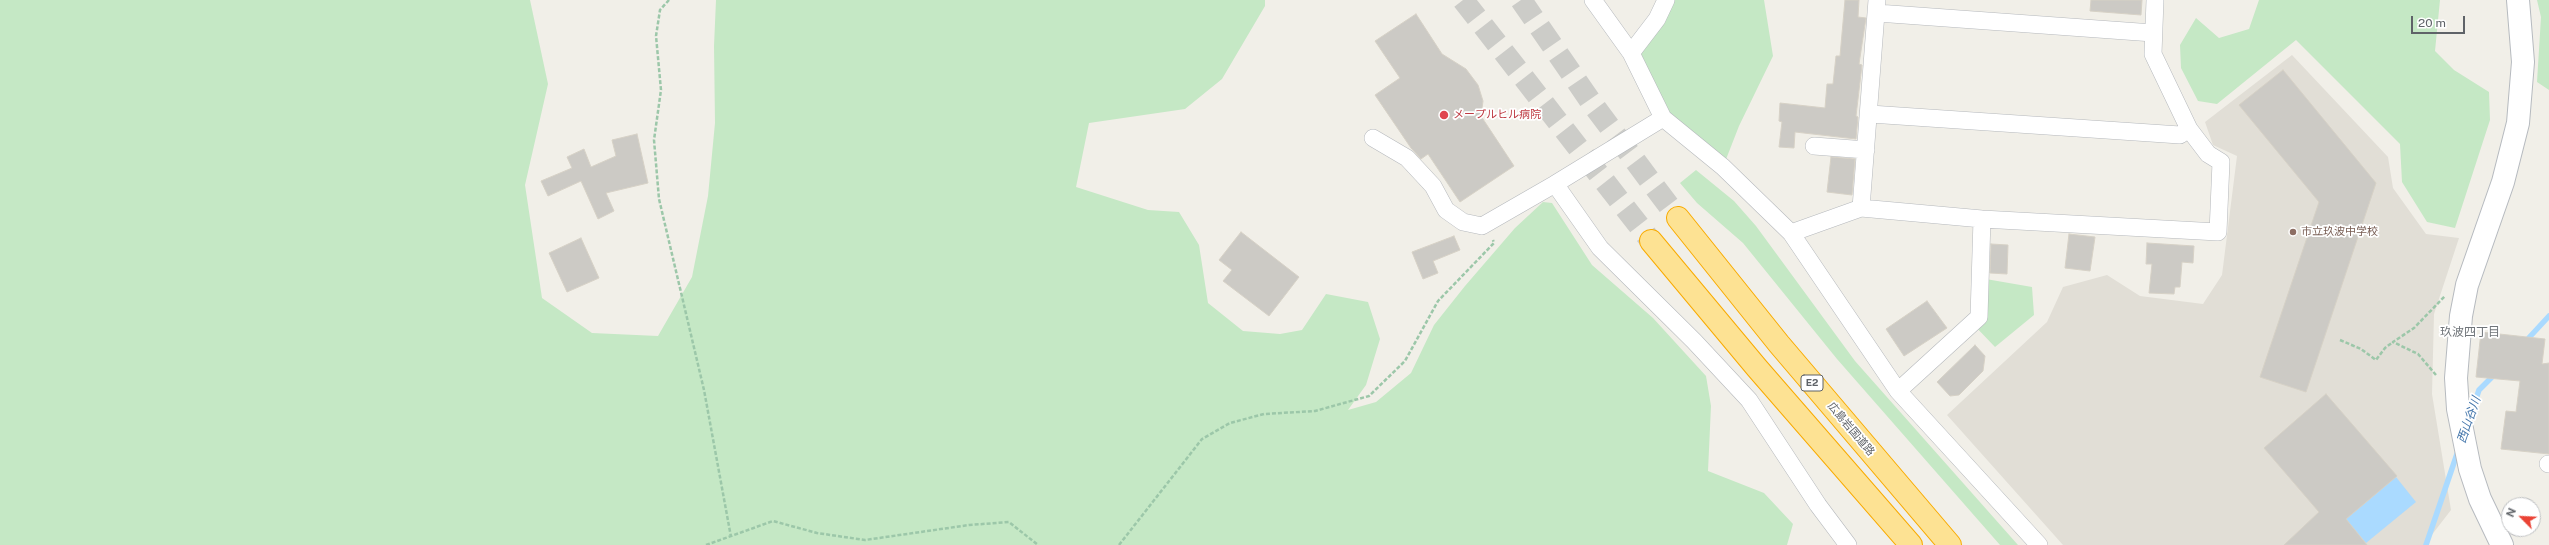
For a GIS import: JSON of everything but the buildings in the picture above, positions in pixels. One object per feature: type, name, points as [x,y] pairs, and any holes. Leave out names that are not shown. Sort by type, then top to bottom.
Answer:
[{"type":"highway","name":"広島岩国道路","points":[[1678,218],[1779,344],[1950,545]]},
{"type":"highway","points":[[1651,241],[1757,368],[1911,545]]},
{"type":"street","points":[[1593,0],[1631,53],[1663,118],[1723,167],[1791,233],[1898,391],[2040,545]]},
{"type":"street","points":[[1631,53],[1657,19],[1666,0]]},
{"type":"street","points":[[1791,233],[1861,208],[1982,219],[2218,232],[2221,162],[2208,154],[2189,129],[2153,54],[2155,0]]},
{"type":"street","points":[[2502,545],[2480,499],[2470,469],[2458,409],[2456,378],[2461,316],[2467,285],[2502,182],[2518,123],[2523,62],[2518,0]]},
{"type":"street","points":[[1861,208],[1870,114],[1877,7],[2153,33]]},
{"type":"street","points":[[1870,114],[2180,135],[2189,129]]},
{"type":"street","points":[[1373,138],[1407,158],[1433,186],[1446,210],[1462,222],[1482,226],[1555,184],[1663,118]]},
{"type":"street","points":[[1814,146],[1866,150]]},
{"type":"street","points":[[1555,184],[1600,248],[1694,341],[1749,400],[1818,505],[1848,545]]},
{"type":"street","points":[[1898,391],[1979,317],[1982,219]]},
{"type":"path","points":[[669,0],[660,10],[656,36],[661,90],[654,140],[659,199],[704,390],[731,537]]},
{"type":"path","points":[[1119,545],[1202,439],[1230,423],[1264,414],[1315,411],[1368,396],[1405,361],[1438,301],[1494,243],[1490,222]]},
{"type":"path","points":[[2340,340],[2361,349],[2376,360],[2385,348],[2414,328],[2449,292]]},
{"type":"path","points":[[2393,342],[2418,354],[2439,379]]},
{"type":"path","points":[[706,545],[774,521],[817,533],[865,540],[968,525],[1009,522],[1038,545]]},
{"type":"shaded area","points":[[2292,55],[2388,157],[2393,188],[2426,234],[2459,238],[2434,314],[2432,394],[2451,510],[2424,545],[2063,545],[1947,415],[2047,322],[2063,287],[2107,275],[2140,296],[2203,304],[2222,275],[2237,156],[2213,145],[2205,122]]},
{"type":"green space","points":[[0,0],[530,0],[548,84],[525,185],[542,298],[592,333],[658,336],[692,277],[708,196],[715,123],[714,46],[716,0],[1265,0],[1265,6],[1222,79],[1185,109],[1089,123],[1076,187],[1148,210],[1179,212],[1199,245],[1208,303],[1243,331],[1280,334],[1302,330],[1326,294],[1368,302],[1380,339],[1366,385],[1348,410],[1376,402],[1411,373],[1434,325],[1465,286],[1515,228],[1543,202],[1552,203],[1592,265],[1653,318],[1706,376],[1711,406],[1708,471],[1764,493],[1793,524],[1787,545],[0,545]]},
{"type":"green space","points":[[1666,0],[1764,0],[1773,56],[1739,126],[1723,167],[1663,118],[1631,53]]},
{"type":"green space","points":[[2259,0],[2440,0],[2435,51],[2454,70],[2489,92],[2490,120],[2455,228],[2427,222],[2402,182],[2400,144],[2296,40],[2217,104],[2198,101],[2181,68],[2180,45],[2196,18],[2219,38],[2249,29]]},
{"type":"green space","points":[[2537,0],[2549,0],[2549,90],[2537,82],[2541,17]]},
{"type":"green space","points":[[1696,170],[1734,201],[1756,226],[1855,361],[2018,545],[2000,545],[1837,359],[1743,243],[1697,203],[1680,183]]},
{"type":"green space","points":[[1980,278],[2032,287],[2034,315],[1995,347],[1972,323]]},
{"type":"water","points":[[2396,477],[2416,502],[2366,543],[2346,519]]},
{"type":"waterway","name":"西山谷川","points":[[2525,342],[2549,316]]},
{"type":"waterway","name":"西山谷川","points":[[2468,422],[2479,390],[2496,373]]},
{"type":"waterway","name":"西山谷川","points":[[2426,545],[2458,451]]},
{"type":"tunnel","points":[[1463,0],[1651,241]]},
{"type":"tunnel","points":[[1521,0],[1591,102],[1678,218]]},
{"type":"place","name":"メープルヒル病院","points":[[1444,115]]},
{"type":"place","name":"市立玖波中学校","points":[[2293,232]]},
{"type":"district","name":"玖波四丁目","points":[[2470,332]]}]
